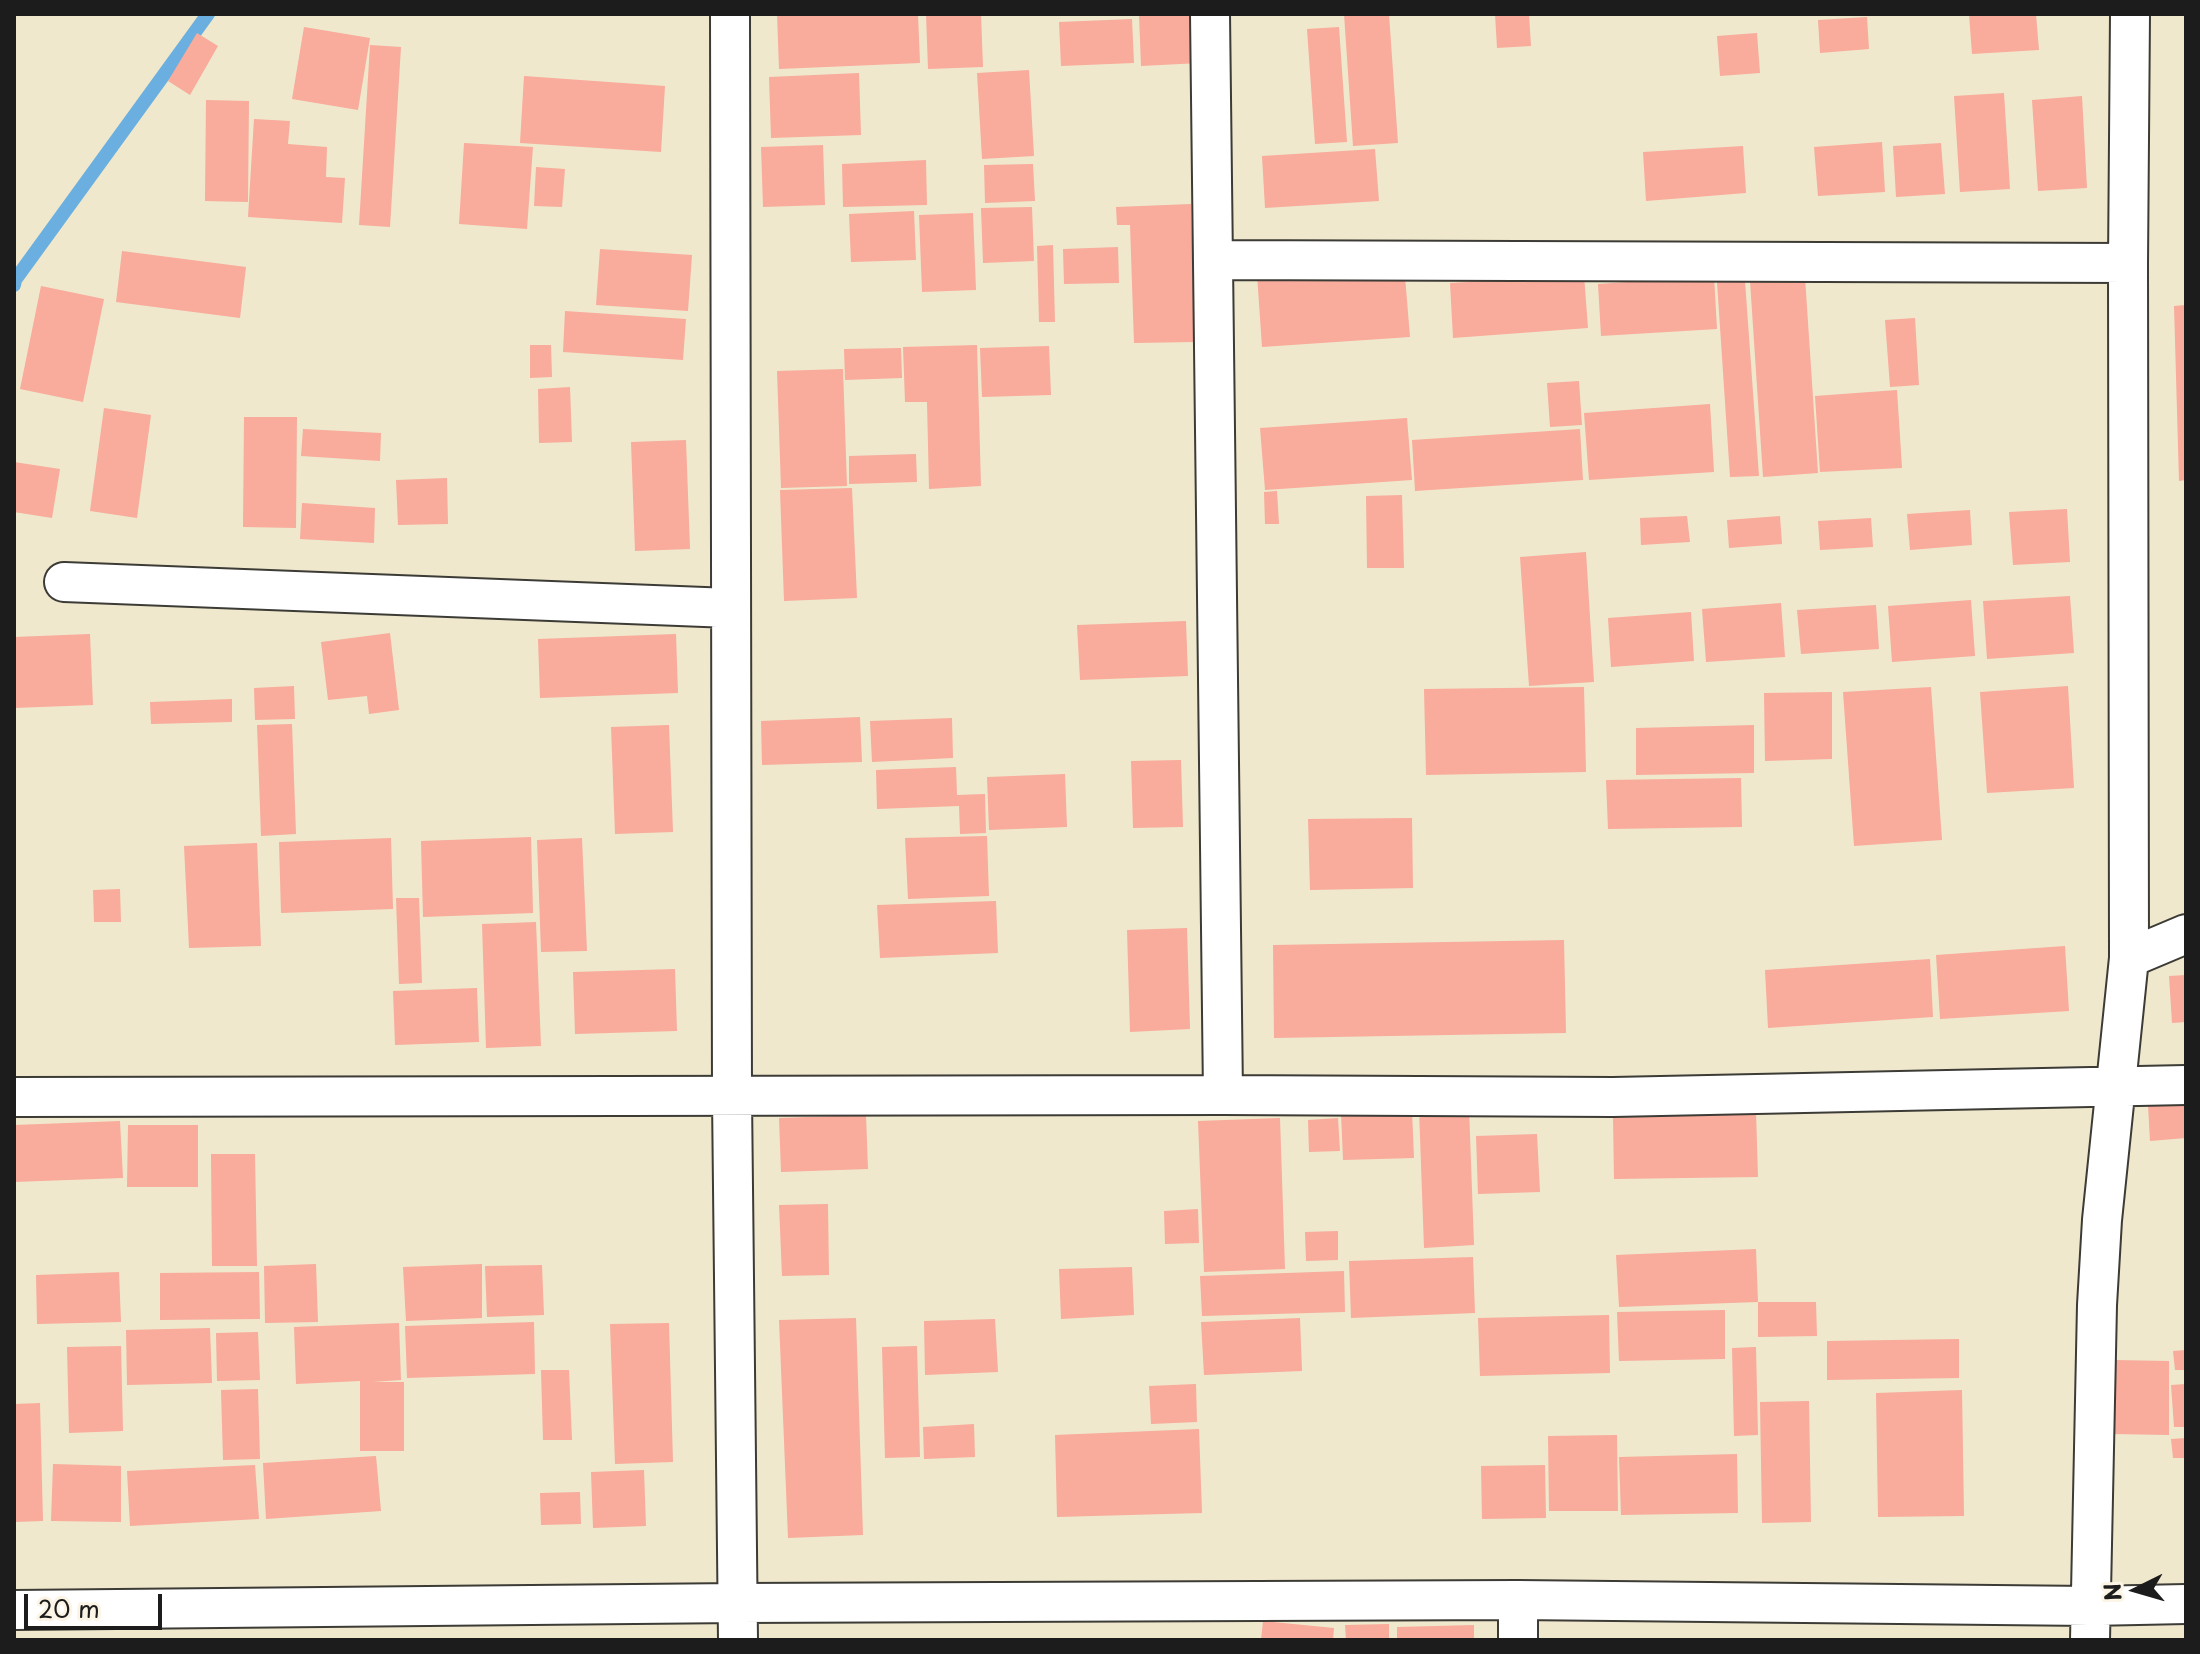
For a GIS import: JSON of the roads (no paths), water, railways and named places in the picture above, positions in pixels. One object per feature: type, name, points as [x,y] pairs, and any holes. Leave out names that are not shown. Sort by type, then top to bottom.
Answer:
[{"type":"street","points":[[730,14],[732,1097],[738,1640]]},
{"type":"street","points":[[1210,14],[1223,1095]]},
{"type":"street","points":[[2090,1623],[2097,1305],[2102,1220],[2129,958],[2130,14]]},
{"type":"street","points":[[1213,260],[2128,263]]},
{"type":"street","points":[[64,582],[730,608]]},
{"type":"street","points":[[2129,958],[2186,934]]},
{"type":"street","points":[[14,1097],[1613,1097],[2186,1085]]},
{"type":"street","points":[[1518,1600],[1518,1640]]},
{"type":"street","points":[[14,1610],[1518,1600],[2090,1623],[2186,1604]]},
{"type":"waterway","points":[[14,285],[208,14]]}]
